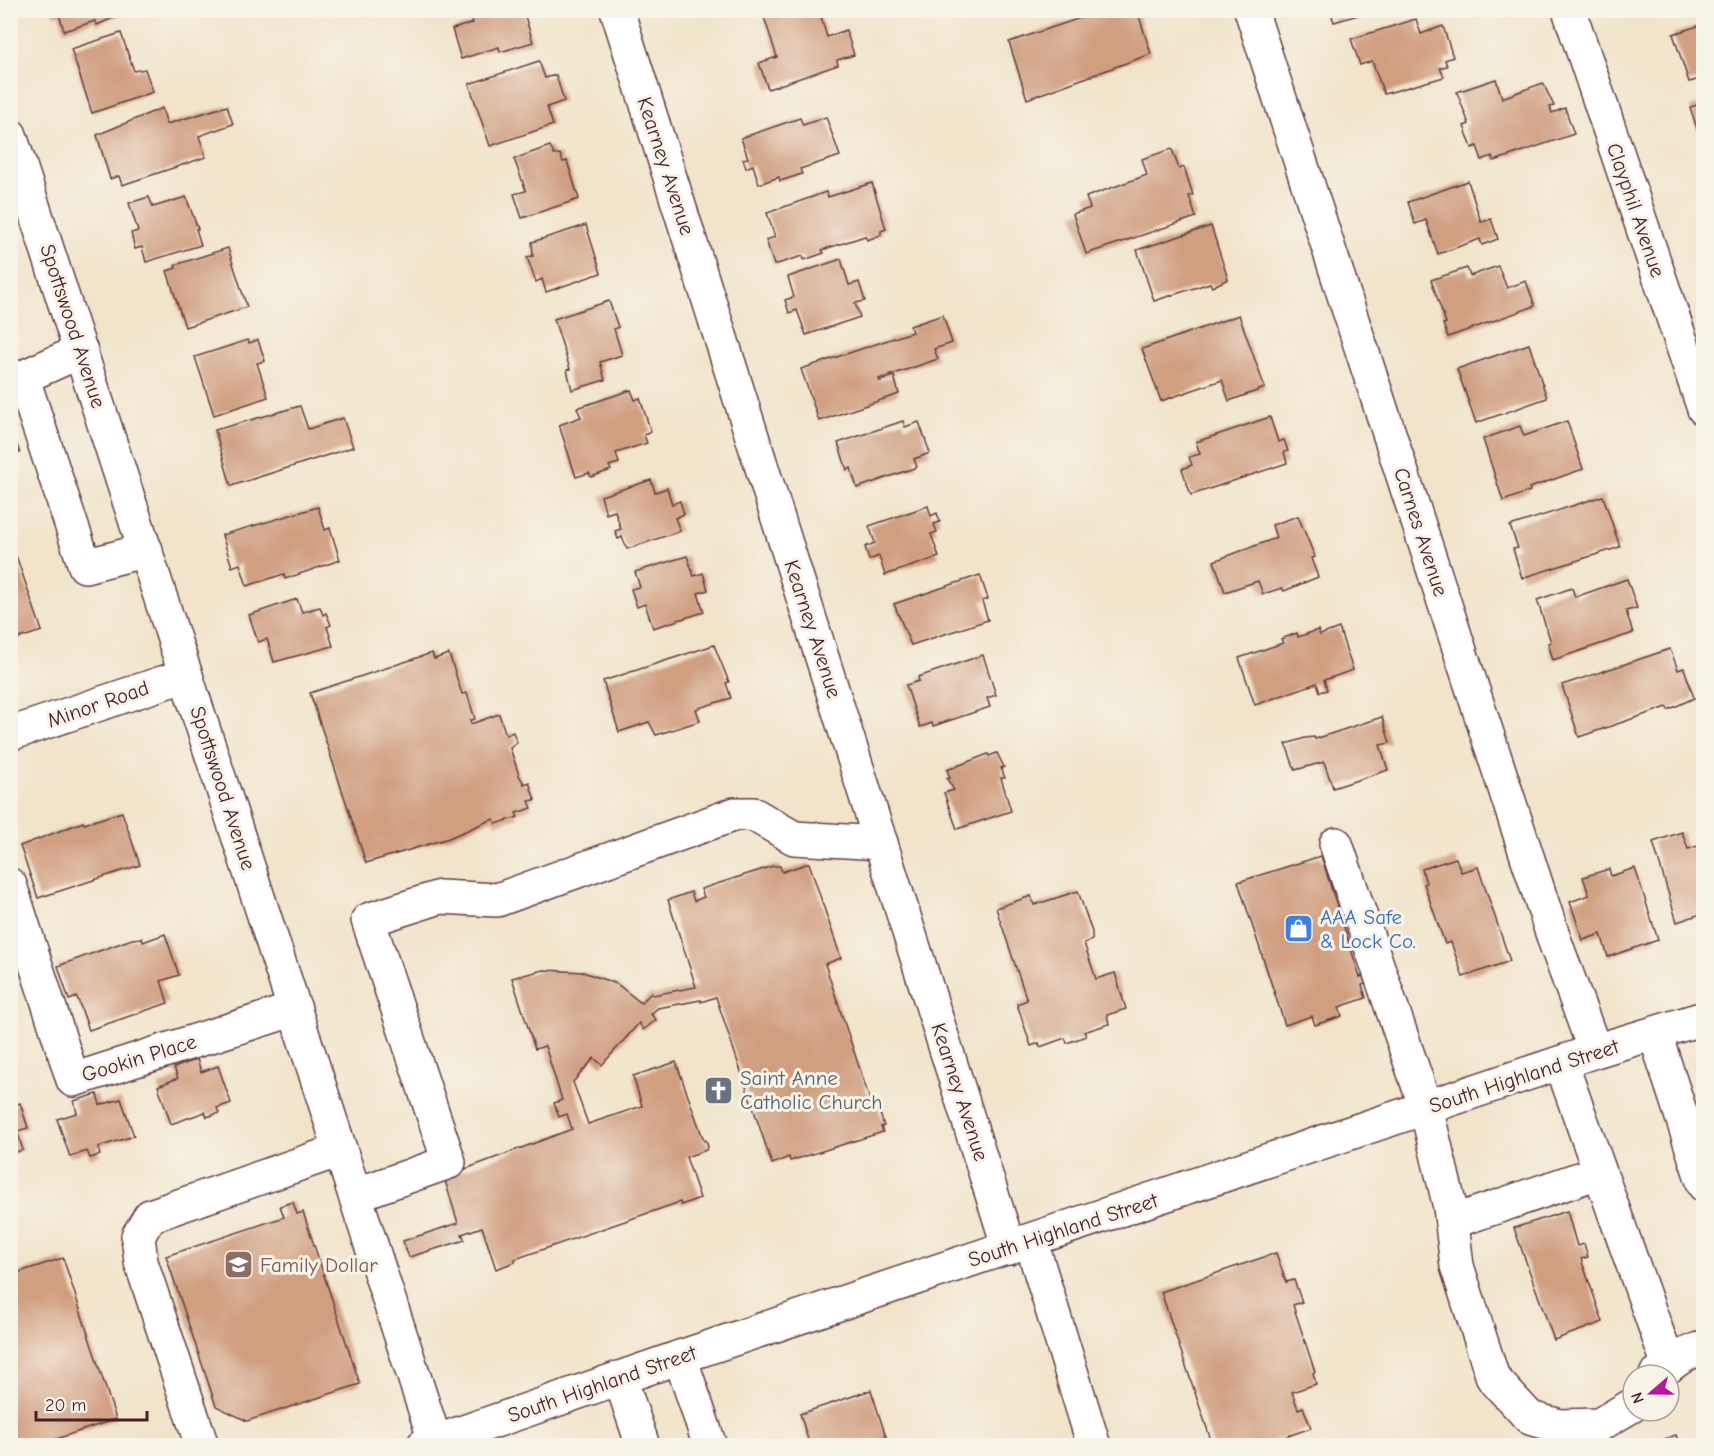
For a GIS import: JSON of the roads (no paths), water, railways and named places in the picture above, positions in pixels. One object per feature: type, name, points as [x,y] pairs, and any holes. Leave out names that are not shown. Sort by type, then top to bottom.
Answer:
[{"type":"street","name":"Kearney Avenue","points":[[617,10],[881,843],[1020,1244],[1094,1446]]},
{"type":"street","name":"Carnes Avenue","points":[[1251,10],[1551,927],[1595,1051]]},
{"type":"street","name":"Clayphil Avenue","points":[[1569,10],[1704,409]]},
{"type":"street","name":"Spottswood Avenue","points":[[10,135],[355,1195],[429,1443]]},
{"type":"street","points":[[81,351],[17,381],[85,566],[146,550]]},
{"type":"street","name":"Minor Road","points":[[10,734],[186,675]]},
{"type":"street","points":[[355,1195],[449,1161],[368,920],[440,897],[497,900],[735,814],[753,814],[794,838],[881,843]]},
{"type":"street","points":[[1336,844],[1426,1108],[1452,1222],[1457,1266],[1493,1378],[1530,1418],[1560,1426],[1599,1425],[1621,1412]]},
{"type":"street","name":"Gookin Place","points":[[10,885],[74,1080],[295,1009]]},
{"type":"street","name":"South Highland Street","points":[[429,1443],[680,1356],[1595,1051],[1704,1018]]},
{"type":"street","points":[[1655,1034],[1704,1185]]},
{"type":"street","points":[[1561,1064],[1599,1172],[1660,1363]]},
{"type":"street","points":[[202,1446],[141,1262],[138,1236],[150,1216],[340,1150]]},
{"type":"street","points":[[1452,1222],[1599,1172]]},
{"type":"street","points":[[1672,1363],[1684,1355],[1704,1347]]},
{"type":"street","points":[[680,1356],[710,1446]]},
{"type":"street","points":[[620,1378],[643,1446]]},
{"type":"place","name":"AAA Safe & Lock Co.","points":[[1299,929]]},
{"type":"place","name":"Saint Anne Catholic Church","points":[[719,1090]]},
{"type":"place","name":"Family Dollar","points":[[239,1265]]}]
